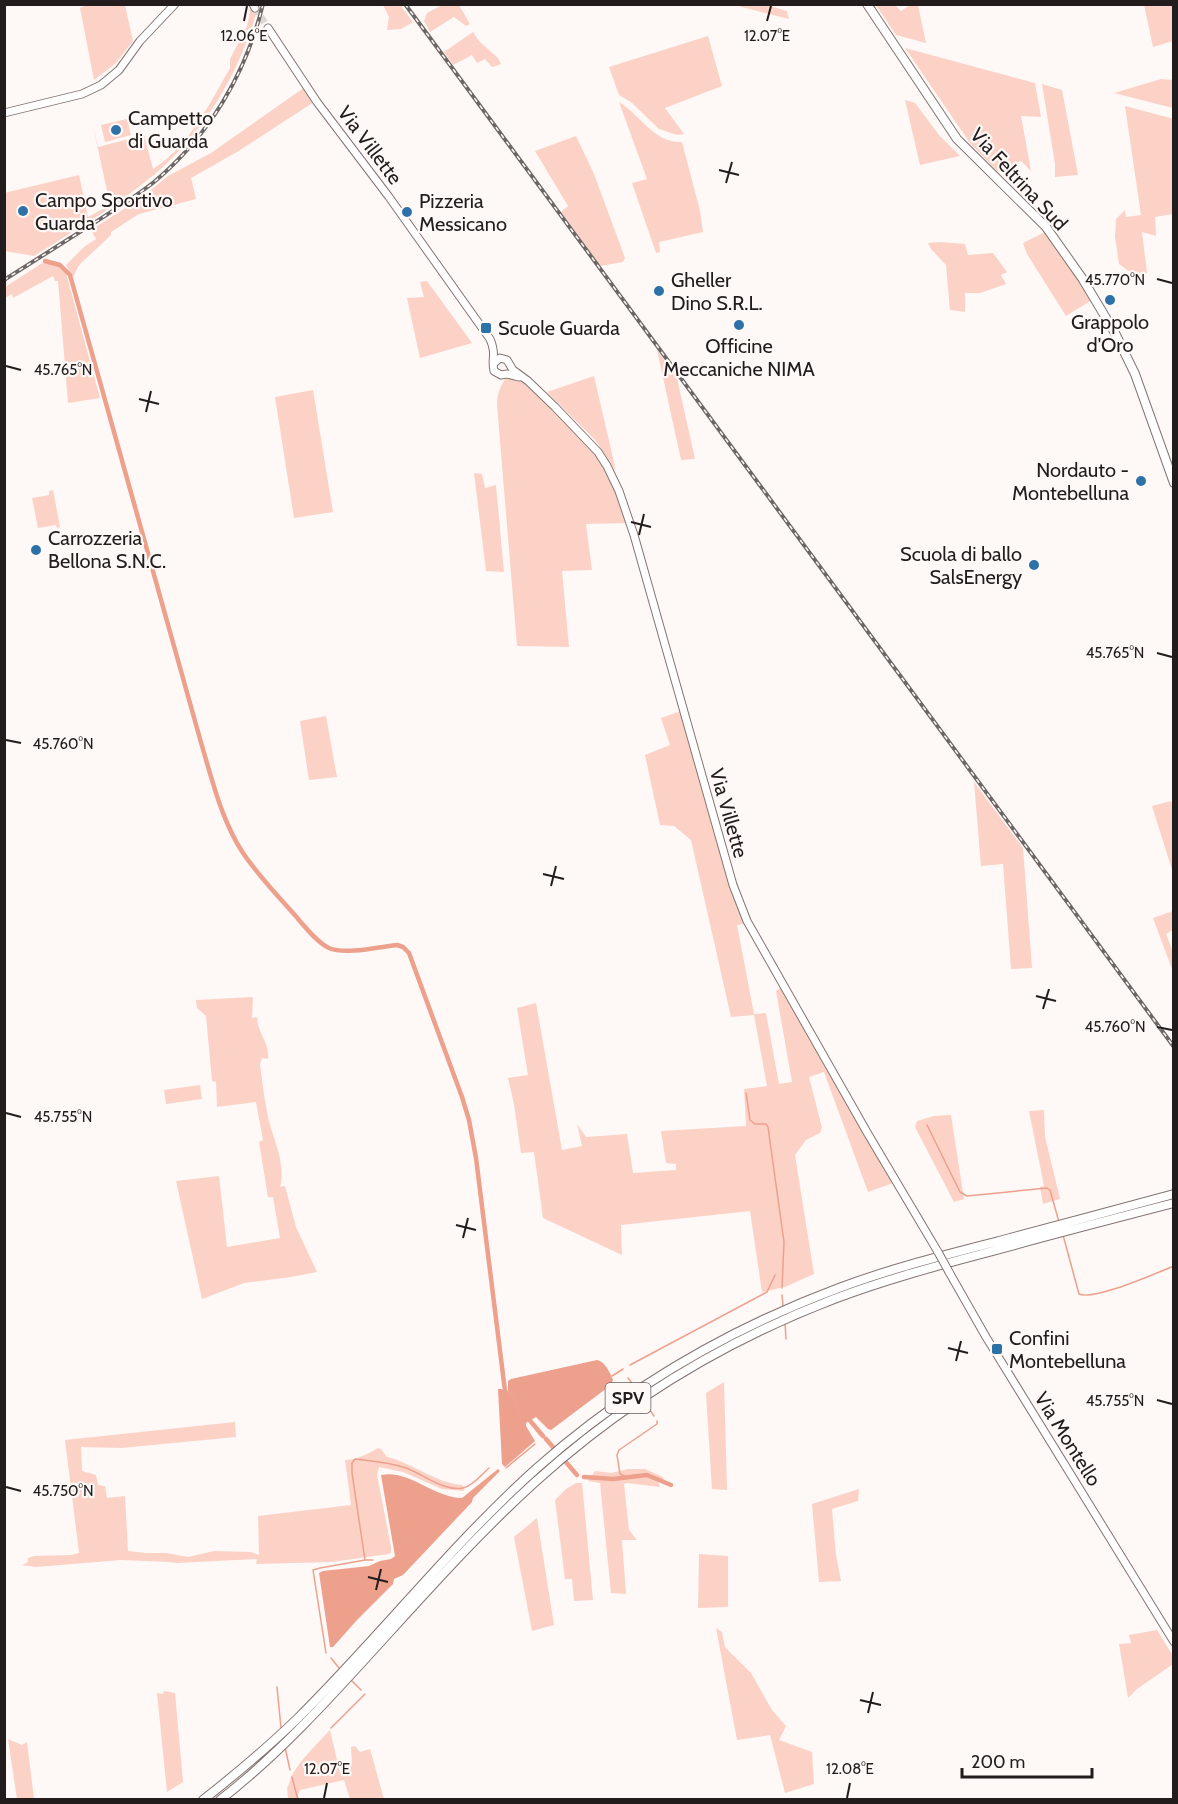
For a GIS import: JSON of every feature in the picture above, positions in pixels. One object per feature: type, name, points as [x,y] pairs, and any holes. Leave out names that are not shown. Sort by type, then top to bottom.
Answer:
[{"type":"highway","name":"SPV","points":[[203,1800],[247,1765],[297,1719],[467,1536],[521,1483],[577,1435],[646,1386],[722,1340],[779,1312],[831,1291],[913,1263],[1173,1192]]},
{"type":"highway","name":"SPV","points":[[220,1800],[270,1758],[309,1719],[454,1562],[535,1483],[597,1431],[670,1381],[770,1327],[824,1303],[866,1288],[966,1257],[1173,1203]]},
{"type":"main road","name":"Via Feltrina Sud","points":[[867,4],[957,139],[1046,227],[1082,278],[1115,333],[1135,374],[1173,483]]},
{"type":"street","points":[[4,113],[82,94],[110,80],[140,41],[175,4]]},
{"type":"street","name":"Via Villette","points":[[268,28],[317,102],[389,197],[496,346],[497,361],[493,369],[501,375],[522,377]]},
{"type":"street","name":"Via Villette","points":[[497,361],[507,360],[598,452],[620,490],[733,885],[747,921],[862,1125],[938,1252]]},
{"type":"street","points":[[507,374],[510,365]]},
{"type":"street","name":"Via Montello","points":[[938,1252],[992,1347],[1173,1642]]},
{"type":"shaded area","points":[[89,4],[125,5],[133,41],[116,63],[94,80],[80,8]]},
{"type":"shaded area","points":[[444,4],[459,5],[470,24],[466,26],[454,17],[430,32],[424,21],[427,13]]},
{"type":"shaded area","points":[[383,5],[400,5],[413,22],[401,29],[387,30],[389,17]]},
{"type":"shaded area","points":[[734,5],[767,5],[787,11],[789,19]]},
{"type":"shaded area","points":[[876,5],[895,5],[901,11],[910,5],[918,5],[926,43],[896,35]]},
{"type":"shaded area","points":[[1144,5],[1173,5],[1173,41],[1153,47]]},
{"type":"shaded area","points":[[251,7],[256,14],[240,59],[204,121],[173,158],[126,196],[34,256],[5,251],[4,193],[79,175],[88,217],[110,205],[92,121],[98,147],[144,135],[153,169],[166,160],[188,137],[230,68],[230,59],[247,26]]},
{"type":"shaded area","points":[[473,32],[501,64],[492,67],[485,59],[477,63],[472,55],[453,65],[444,52]]},
{"type":"shaded area","points":[[708,36],[722,86],[665,108],[684,134],[677,135],[659,129],[631,102],[619,95],[609,67]]},
{"type":"shaded area","points":[[905,48],[1035,83],[1041,117],[1021,116],[1031,171],[1021,161],[997,171],[970,143]]},
{"type":"shaded area","points":[[1161,79],[1173,80],[1173,108],[1114,93]]},
{"type":"shaded area","points":[[1042,84],[1062,90],[1078,175],[1055,177]]},
{"type":"shaded area","points":[[305,87],[314,102],[237,152],[191,178],[196,199],[139,214],[111,232],[111,235],[79,265],[73,277],[66,265],[84,247],[96,239],[91,230],[141,198],[168,176],[211,153]]},
{"type":"shaded area","points":[[905,100],[915,103],[939,135],[960,156],[920,165]]},
{"type":"shaded area","points":[[619,102],[655,133],[672,141],[682,142],[700,211],[703,232],[659,242],[660,252],[656,253],[632,183],[647,179]]},
{"type":"shaded area","points":[[1125,106],[1174,119],[1173,214],[1155,217],[1156,236],[1142,232],[1147,273],[1134,275],[1119,264],[1115,237],[1116,219],[1125,210],[1126,217],[1141,215]]},
{"type":"shaded area","name":"Campetto di Guarda","points":[[127,119],[131,135],[105,142],[101,125]]},
{"type":"shaded area","points":[[576,136],[594,174],[625,258],[623,262],[600,266],[561,212],[568,206],[535,151]]},
{"type":"shaded area","points":[[1045,232],[1092,300],[1066,316],[1027,254],[1023,243]]},
{"type":"shaded area","points":[[928,243],[965,244],[968,255],[993,253],[1007,272],[1001,275],[1006,284],[980,293],[965,293],[965,312],[950,310],[946,265]]},
{"type":"shaded area","points":[[44,262],[59,266],[66,273],[100,398],[68,403],[58,281],[55,281],[53,276],[13,298],[12,294],[5,298],[5,287]]},
{"type":"shaded area","points":[[427,281],[472,343],[420,358],[407,298],[424,297],[420,282]]},
{"type":"shaded area","points":[[657,350],[677,378],[695,459],[681,460]]},
{"type":"shaded area","points":[[594,376],[616,471],[596,441],[547,392]]},
{"type":"shaded area","points":[[511,377],[535,391],[595,452],[612,482],[627,523],[586,524],[592,570],[562,571],[569,647],[517,646],[497,405],[498,394],[505,379]]},
{"type":"shaded area","points":[[313,390],[333,512],[294,518],[275,397]]},
{"type":"shaded area","points":[[474,473],[482,474],[485,488],[496,485],[504,572],[486,571]]},
{"type":"shaded area","points":[[53,490],[60,527],[57,528],[56,525],[38,528],[32,498],[49,495],[49,491]]},
{"type":"shaded area","points":[[681,711],[747,923],[737,925],[754,1014],[766,1013],[779,1084],[792,1082],[776,991],[782,987],[896,1182],[868,1192],[824,1072],[809,1077],[822,1128],[820,1133],[806,1140],[795,1155],[814,1274],[785,1287],[762,1292],[750,1211],[621,1225],[622,1255],[543,1218],[534,1152],[521,1153],[508,1078],[528,1075],[517,1008],[536,1003],[562,1150],[582,1146],[577,1124],[586,1137],[627,1134],[633,1173],[676,1170],[676,1164],[666,1163],[661,1131],[746,1126],[744,1089],[767,1086],[754,1015],[731,1017],[691,840],[674,826],[660,825],[645,755],[670,745],[661,718]]},
{"type":"shaded area","points":[[326,716],[337,777],[309,780],[300,721]]},
{"type":"shaded area","points":[[974,782],[1023,848],[1032,968],[1011,969],[1003,864],[981,866]]},
{"type":"shaded area","points":[[1171,801],[1174,808],[1173,873],[1152,806]]},
{"type":"shaded area","points":[[1173,911],[1173,930],[1166,934],[1173,952],[1172,969],[1153,918]]},
{"type":"shaded area","points":[[253,997],[252,1018],[257,1017],[268,1053],[268,1059],[262,1058],[260,1064],[267,1112],[280,1159],[282,1178],[280,1187],[285,1186],[296,1227],[317,1272],[244,1283],[202,1299],[176,1181],[219,1176],[227,1247],[280,1238],[273,1197],[268,1197],[259,1142],[263,1140],[256,1102],[217,1107],[216,1082],[212,1081],[206,1016],[197,1008],[196,1000]]},
{"type":"shaded area","points":[[200,1085],[202,1099],[166,1104],[164,1090]]},
{"type":"shaded area","points":[[1044,1110],[1045,1137],[1060,1199],[1043,1204],[1040,1187],[1044,1186],[1029,1111]]},
{"type":"shaded area","points":[[951,1115],[964,1199],[954,1202],[915,1127],[917,1121],[934,1116]]},
{"type":"shaded area","points":[[597,1360],[609,1371],[613,1380],[611,1385],[551,1430],[536,1417],[526,1423],[535,1441],[505,1467],[502,1464],[498,1389],[502,1389],[520,1412],[523,1410],[508,1391],[508,1381]]},
{"type":"shaded area","points":[[724,1382],[727,1490],[712,1489],[706,1393]]},
{"type":"shaded area","points":[[235,1422],[236,1437],[121,1448],[81,1447],[82,1471],[96,1475],[98,1485],[105,1486],[107,1498],[125,1496],[128,1551],[188,1557],[214,1551],[251,1552],[259,1555],[258,1516],[351,1505],[345,1460],[362,1456],[378,1448],[387,1457],[443,1481],[463,1485],[464,1491],[442,1489],[403,1472],[379,1467],[377,1475],[391,1547],[389,1554],[332,1562],[256,1564],[257,1559],[177,1563],[121,1560],[36,1567],[22,1565],[28,1562],[28,1558],[34,1556],[79,1553],[65,1440]]},
{"type":"shaded area","points":[[498,1469],[500,1471],[473,1498],[472,1502],[403,1575],[394,1579],[393,1584],[333,1647],[330,1647],[319,1573],[369,1566],[395,1556],[381,1475],[402,1476],[441,1494],[462,1498]]},
{"type":"shaded area","points":[[628,1469],[645,1469],[663,1477],[664,1483],[655,1480],[660,1487],[624,1484],[629,1530],[637,1540],[622,1540],[626,1594],[611,1593],[600,1483],[588,1481],[595,1471],[611,1473]]},
{"type":"shaded area","points":[[576,1483],[582,1483],[593,1600],[574,1601],[572,1579],[565,1579],[555,1500]]},
{"type":"shaded area","points":[[859,1489],[858,1501],[832,1509],[841,1581],[819,1582],[812,1504]]},
{"type":"shaded area","points":[[537,1518],[554,1625],[532,1631],[514,1537]]},
{"type":"shaded area","points":[[699,1554],[728,1556],[728,1607],[698,1608]]},
{"type":"shaded area","points":[[716,1628],[722,1632],[725,1647],[751,1673],[772,1710],[786,1726],[779,1740],[812,1752],[814,1784],[785,1793],[770,1735],[737,1740]]},
{"type":"shaded area","points":[[1157,1630],[1173,1656],[1173,1664],[1128,1698],[1119,1644],[1131,1643],[1129,1635]]},
{"type":"shaded area","points":[[164,1691],[175,1693],[183,1782],[167,1792],[157,1693],[163,1694]]},
{"type":"shaded area","points":[[330,1730],[340,1773],[351,1766],[351,1747],[355,1746],[360,1752],[370,1749],[384,1799],[350,1799],[344,1780],[300,1790],[299,1799],[288,1799],[287,1788],[292,1775]]},
{"type":"shaded area","points":[[8,1739],[22,1745],[27,1742],[34,1799],[17,1799]]},
{"type":"waterway","points":[[45,261],[60,265],[70,275],[210,774],[236,841],[267,884],[324,945],[344,951],[397,945],[409,953],[469,1120],[476,1158],[505,1391],[543,1436]]},
{"type":"waterway","points":[[746,1093],[750,1120],[755,1124],[766,1124],[768,1127],[784,1242],[782,1288]]},
{"type":"waterway","points":[[927,1125],[960,1192],[967,1196],[1047,1188],[1050,1190],[1059,1222]]},
{"type":"waterway","points":[[1063,1235],[1079,1294],[1098,1294],[1174,1266]]},
{"type":"waterway","points":[[630,1365],[767,1292],[775,1275]]},
{"type":"waterway","points":[[782,1295],[783,1306]]},
{"type":"waterway","points":[[785,1322],[786,1339]]},
{"type":"waterway","points":[[612,1376],[623,1369]]},
{"type":"waterway","points":[[628,1378],[635,1387]]},
{"type":"waterway","points":[[644,1401],[654,1416]]},
{"type":"waterway","points":[[627,1477],[620,1474],[617,1455],[619,1450],[657,1424],[657,1421]]},
{"type":"waterway","points":[[532,1424],[540,1435]]},
{"type":"waterway","points":[[546,1439],[577,1475]]},
{"type":"waterway","points":[[506,1468],[535,1444]]},
{"type":"waterway","points":[[326,1653],[313,1570],[365,1560],[352,1473],[352,1463],[355,1459],[400,1466],[441,1485],[456,1489],[470,1485],[489,1468]]},
{"type":"waterway","points":[[584,1477],[613,1479],[647,1475],[671,1485]]},
{"type":"waterway","points":[[366,1560],[373,1560]]},
{"type":"waterway","points":[[331,1658],[339,1668]]},
{"type":"waterway","points":[[351,1680],[361,1690]]},
{"type":"waterway","points":[[277,1687],[281,1728]]},
{"type":"waterway","points":[[331,1728],[365,1694]]},
{"type":"waterway","points":[[285,1747],[290,1770]]},
{"type":"waterway","points":[[292,1777],[298,1800]]},
{"type":"tunnel","points":[[255,8],[268,28]]},
{"type":"railway","points":[[4,280],[132,198],[154,182],[192,145],[223,102],[236,79],[247,55],[263,4]]},
{"type":"railway","points":[[405,4],[1174,1047]]},
{"type":"place","name":"Campetto di Guarda","points":[[116,130]]},
{"type":"place","name":"Campo Sportivo Guarda","points":[[23,211]]},
{"type":"place","name":"Pizzeria Messicano","points":[[407,212]]},
{"type":"place","name":"Gheller Dino S.R.L.","points":[[659,291]]},
{"type":"place","name":"Grappolo d'Oro","points":[[1110,300]]},
{"type":"place","name":"Officine Meccaniche NIMA","points":[[739,325]]},
{"type":"place","name":"Scuole Guarda","points":[[486,328]]},
{"type":"place","name":"Nordauto - Montebelluna","points":[[1141,481]]},
{"type":"place","name":"Carrozzeria Bellona S.N.C.","points":[[36,550]]},
{"type":"place","name":"Scuola di ballo SalsEnergy","points":[[1034,565]]},
{"type":"place","name":"Confini Montebelluna","points":[[997,1349]]}]
